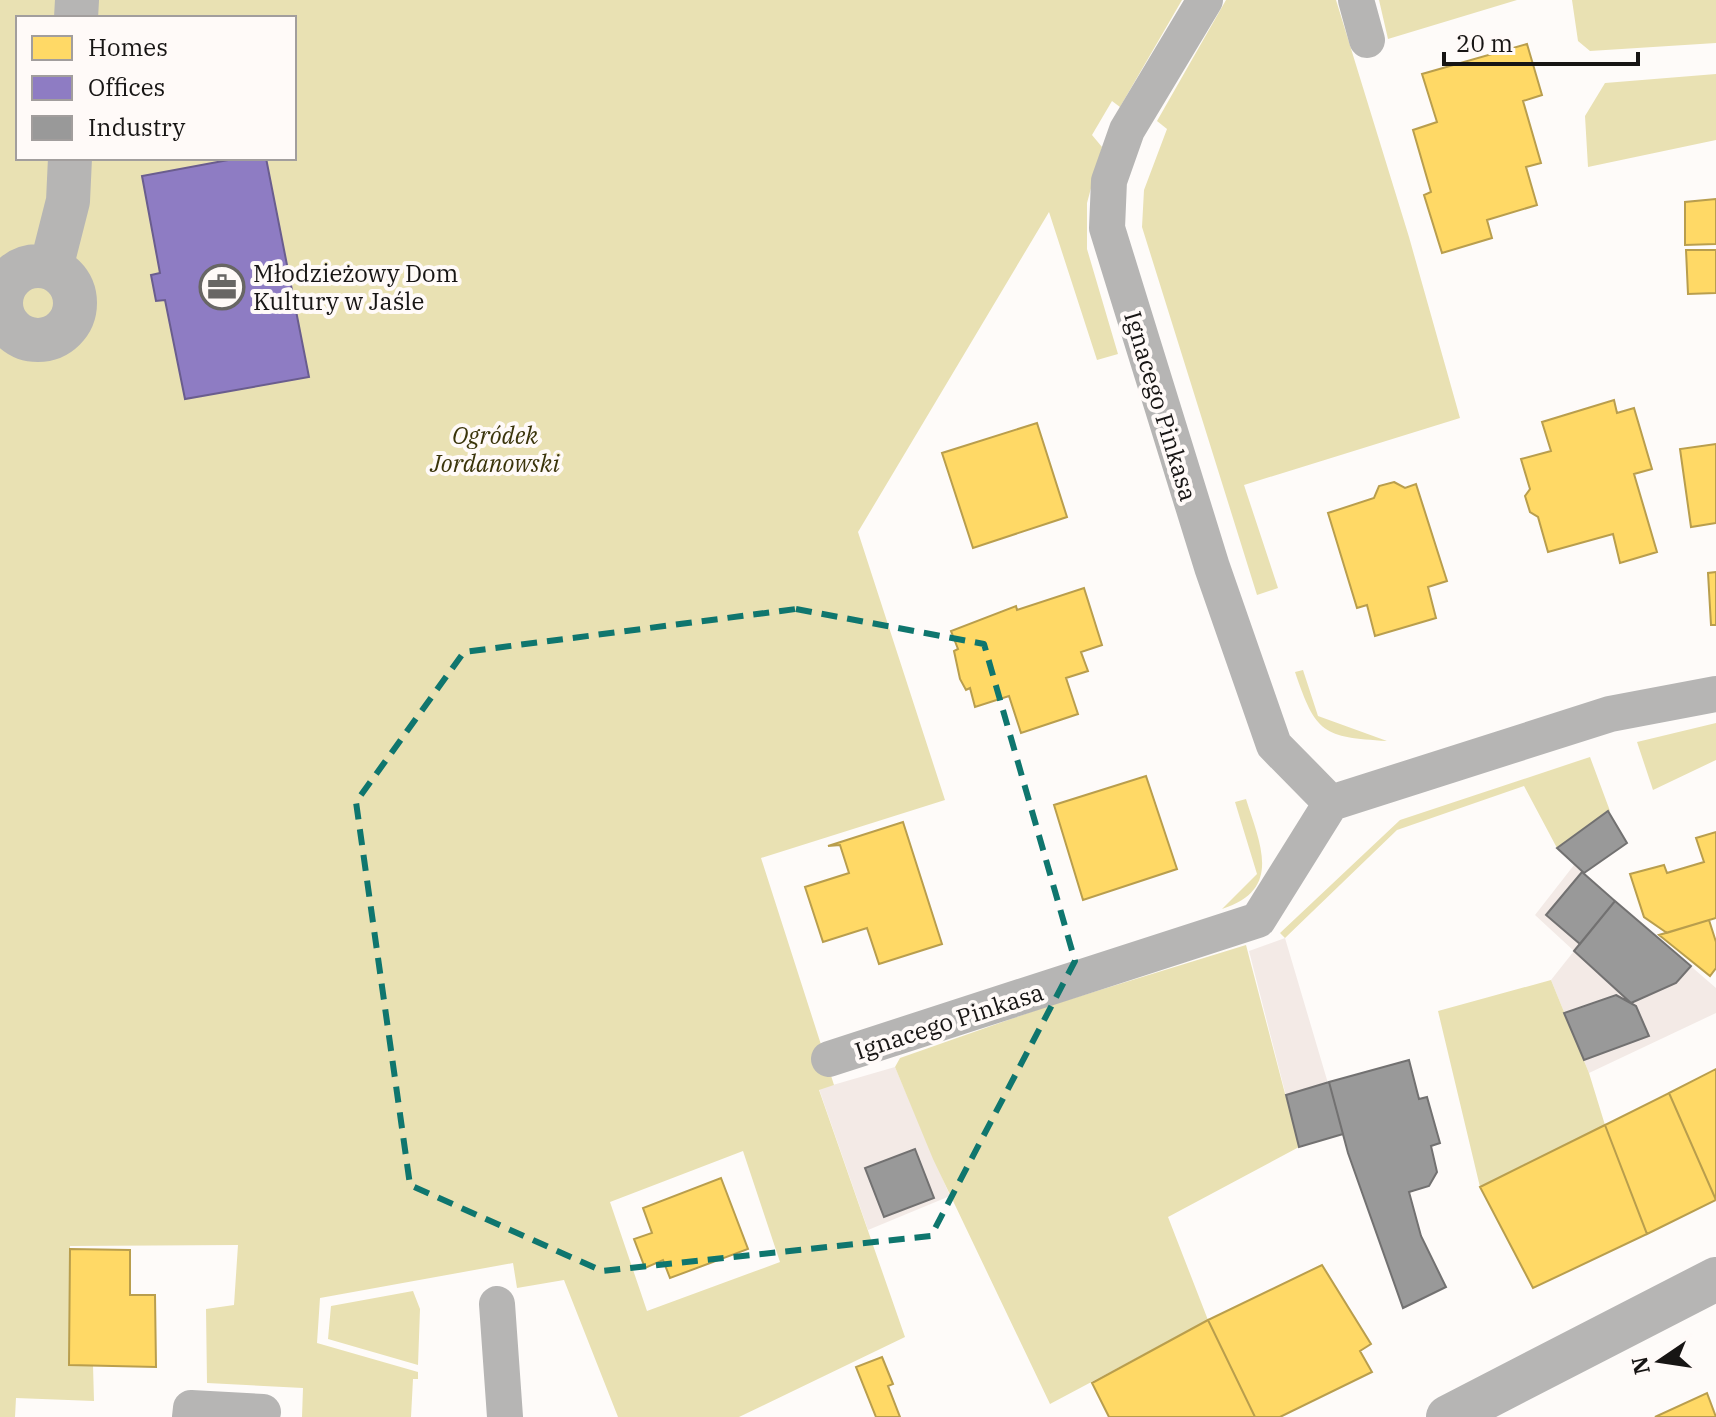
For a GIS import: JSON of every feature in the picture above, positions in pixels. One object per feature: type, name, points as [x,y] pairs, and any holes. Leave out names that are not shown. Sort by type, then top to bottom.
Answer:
[{"type":"street","points":[[51,268],[68,201],[70,160]]},
{"type":"street","points":[[29,267],[51,268],[62,275],[74,294],[72,319],[54,337],[29,338],[16,333],[1,313],[3,290],[18,272],[29,267]]},
{"type":"street","points":[[1472,1412],[1716,1279]]},
{"type":"lane","name":"Ignacego Pinkasa","points":[[829,1059],[1258,920],[1331,803],[1274,745],[1203,538],[1107,228],[1109,181],[1127,130],[1205,0]]},
{"type":"lane","points":[[1356,0],[1367,40]]},
{"type":"lane","points":[[1331,803],[1610,714],[1716,694]]},
{"type":"lane","points":[[497,1304],[505,1417]]},
{"type":"lane","points":[[190,1417],[191,1408],[263,1412]]},
{"type":"highlighted area","points":[[796,609],[984,644],[1075,961],[931,1236],[602,1271],[410,1185],[356,802],[464,652]]},
{"type":"shaded area","points":[[1574,865],[1716,988],[1716,1013],[1589,1073],[1551,980],[1574,951],[1535,915]]},
{"type":"shaded area","points":[[1285,938],[1343,1134],[1299,1147],[1249,951]]},
{"type":"shaded area","points":[[895,1067],[950,1196],[868,1230],[819,1089]]},
{"type":"green space","name":"Ogródek Jordanowski","points":[[0,0],[1182,0],[1120,107],[1112,101],[1092,135],[1102,147],[1087,203],[1087,249],[1118,354],[1097,360],[1049,212],[858,532],[945,800],[761,858],[834,1085],[819,1090],[905,1337],[739,1417],[618,1417],[564,1280],[517,1288],[513,1263],[320,1298],[317,1343],[418,1372],[418,1379],[413,1379],[411,1417],[302,1417],[303,1388],[207,1383],[206,1309],[234,1305],[238,1245],[70,1246],[69,1365],[93,1365],[94,1401],[16,1398],[15,1417],[0,1417]],"holes":[[[743,1151],[780,1262],[647,1311],[610,1202]]]},
{"type":"green space","points":[[1226,0],[1336,0],[1409,237],[1460,418],[1244,485],[1278,588],[1257,595],[1142,227],[1144,190],[1167,129],[1157,121]]},
{"type":"green space","points":[[1379,0],[1517,0],[1388,39]]},
{"type":"green space","points":[[1572,0],[1716,0],[1716,43],[1590,51],[1578,41]]},
{"type":"green space","points":[[1716,74],[1716,140],[1588,167],[1585,116],[1605,83]]},
{"type":"green space","points":[[1303,670],[1318,716],[1387,741],[1349,737],[1325,728],[1316,720],[1302,693],[1295,672]]},
{"type":"green space","points":[[1716,723],[1716,760],[1653,790],[1637,742]]},
{"type":"green space","points":[[1590,757],[1610,811],[1557,848],[1524,786],[1397,830],[1285,938],[1280,933],[1400,820]]},
{"type":"green space","points":[[1246,799],[1261,849],[1260,878],[1241,901],[1222,909],[1257,874],[1235,802]]},
{"type":"green space","points":[[1246,945],[1299,1147],[1168,1217],[1208,1320],[1050,1404],[933,1159],[895,1067],[900,1058],[1048,1006]]},
{"type":"green space","points":[[1551,980],[1589,1073],[1605,1125],[1480,1187],[1438,1011]]},
{"type":"green space","points":[[413,1291],[420,1309],[418,1365],[328,1339],[331,1306]]},
{"type":"building: Homes","points":[[1527,44],[1542,95],[1523,101],[1541,163],[1526,167],[1537,205],[1487,220],[1492,238],[1442,253],[1424,195],[1431,192],[1413,130],[1437,122],[1422,74]]},
{"type":"building: Homes","points":[[1716,199],[1716,244],[1685,245],[1685,202]]},
{"type":"building: Homes","points":[[1686,250],[1716,250],[1716,293],[1688,294]]},
{"type":"building: Homes","points":[[1614,400],[1617,413],[1634,408],[1652,469],[1634,474],[1657,552],[1620,563],[1613,534],[1548,552],[1538,517],[1530,512],[1525,496],[1530,489],[1521,459],[1551,451],[1542,422]]},
{"type":"building: Homes","points":[[1037,423],[1067,517],[973,548],[942,453]]},
{"type":"building: Homes","points":[[1716,444],[1716,523],[1691,527],[1680,449]]},
{"type":"building: Homes","points":[[1394,482],[1405,488],[1416,484],[1447,581],[1428,587],[1436,618],[1375,636],[1367,605],[1357,608],[1328,513],[1374,498],[1379,486]]},
{"type":"building: Homes","points":[[1716,572],[1716,625],[1711,625],[1708,573]]},
{"type":"building: Homes","points":[[1084,588],[1102,645],[1081,652],[1088,671],[1066,678],[1078,714],[1021,733],[1009,696],[975,707],[970,688],[966,690],[960,679],[954,651],[958,649],[951,631],[1016,606],[1017,610]]},
{"type":"building: Homes","points":[[1146,776],[1177,869],[1083,900],[1054,805]]},
{"type":"building: Homes","points":[[903,822],[942,944],[879,964],[867,928],[823,942],[805,887],[849,873],[840,845],[828,846]]},
{"type":"building: Homes","points":[[1716,832],[1716,918],[1667,933],[1644,917],[1630,874],[1664,865],[1667,873],[1704,862],[1696,838]]},
{"type":"building: Homes","points":[[1709,920],[1716,942],[1716,968],[1710,976],[1659,935]]},
{"type":"building: Homes","points":[[1716,1069],[1716,1200],[1669,1093]]},
{"type":"building: Homes","points":[[1669,1093],[1716,1200],[1647,1234],[1605,1125]]},
{"type":"building: Homes","points":[[1605,1125],[1647,1234],[1533,1288],[1480,1187]]},
{"type":"building: Homes","points":[[721,1178],[748,1249],[670,1278],[663,1260],[645,1268],[634,1239],[652,1233],[643,1208]]},
{"type":"building: Homes","points":[[70,1249],[130,1250],[130,1295],[155,1295],[156,1367],[69,1365]]},
{"type":"building: Homes","points":[[1322,1265],[1371,1344],[1360,1351],[1372,1372],[1280,1417],[1255,1417],[1208,1320]]},
{"type":"building: Homes","points":[[1208,1320],[1255,1417],[1109,1417],[1092,1383]]},
{"type":"building: Homes","points":[[882,1357],[893,1384],[888,1386],[900,1417],[876,1417],[856,1367]]},
{"type":"building: Homes","points":[[1707,1393],[1716,1417],[1655,1417]]},
{"type":"building: Offices","name":"Młodzieżowy Dom Kultury w Jaśle","points":[[228,160],[266,160],[309,377],[185,399],[165,300],[156,301],[151,275],[160,273],[142,176]]},
{"type":"building: Industry","points":[[1608,811],[1627,843],[1584,873],[1557,848]]},
{"type":"building: Industry","points":[[1582,872],[1615,901],[1580,944],[1546,915]]},
{"type":"building: Industry","points":[[1615,901],[1691,966],[1676,983],[1631,1003],[1574,951]]},
{"type":"building: Industry","points":[[1616,995],[1636,1006],[1649,1036],[1584,1060],[1564,1013]]},
{"type":"building: Industry","points":[[1409,1060],[1419,1099],[1427,1097],[1440,1143],[1431,1146],[1437,1172],[1429,1186],[1409,1192],[1421,1236],[1446,1287],[1403,1308],[1348,1153],[1329,1082]]},
{"type":"building: Industry","points":[[1329,1082],[1343,1134],[1299,1147],[1286,1095]]},
{"type":"building: Industry","points":[[915,1149],[934,1198],[884,1217],[865,1168]]},
{"type":"place","name":"Młodzieżowy Dom Kultury w Jaśle","points":[[222,287]]}]
